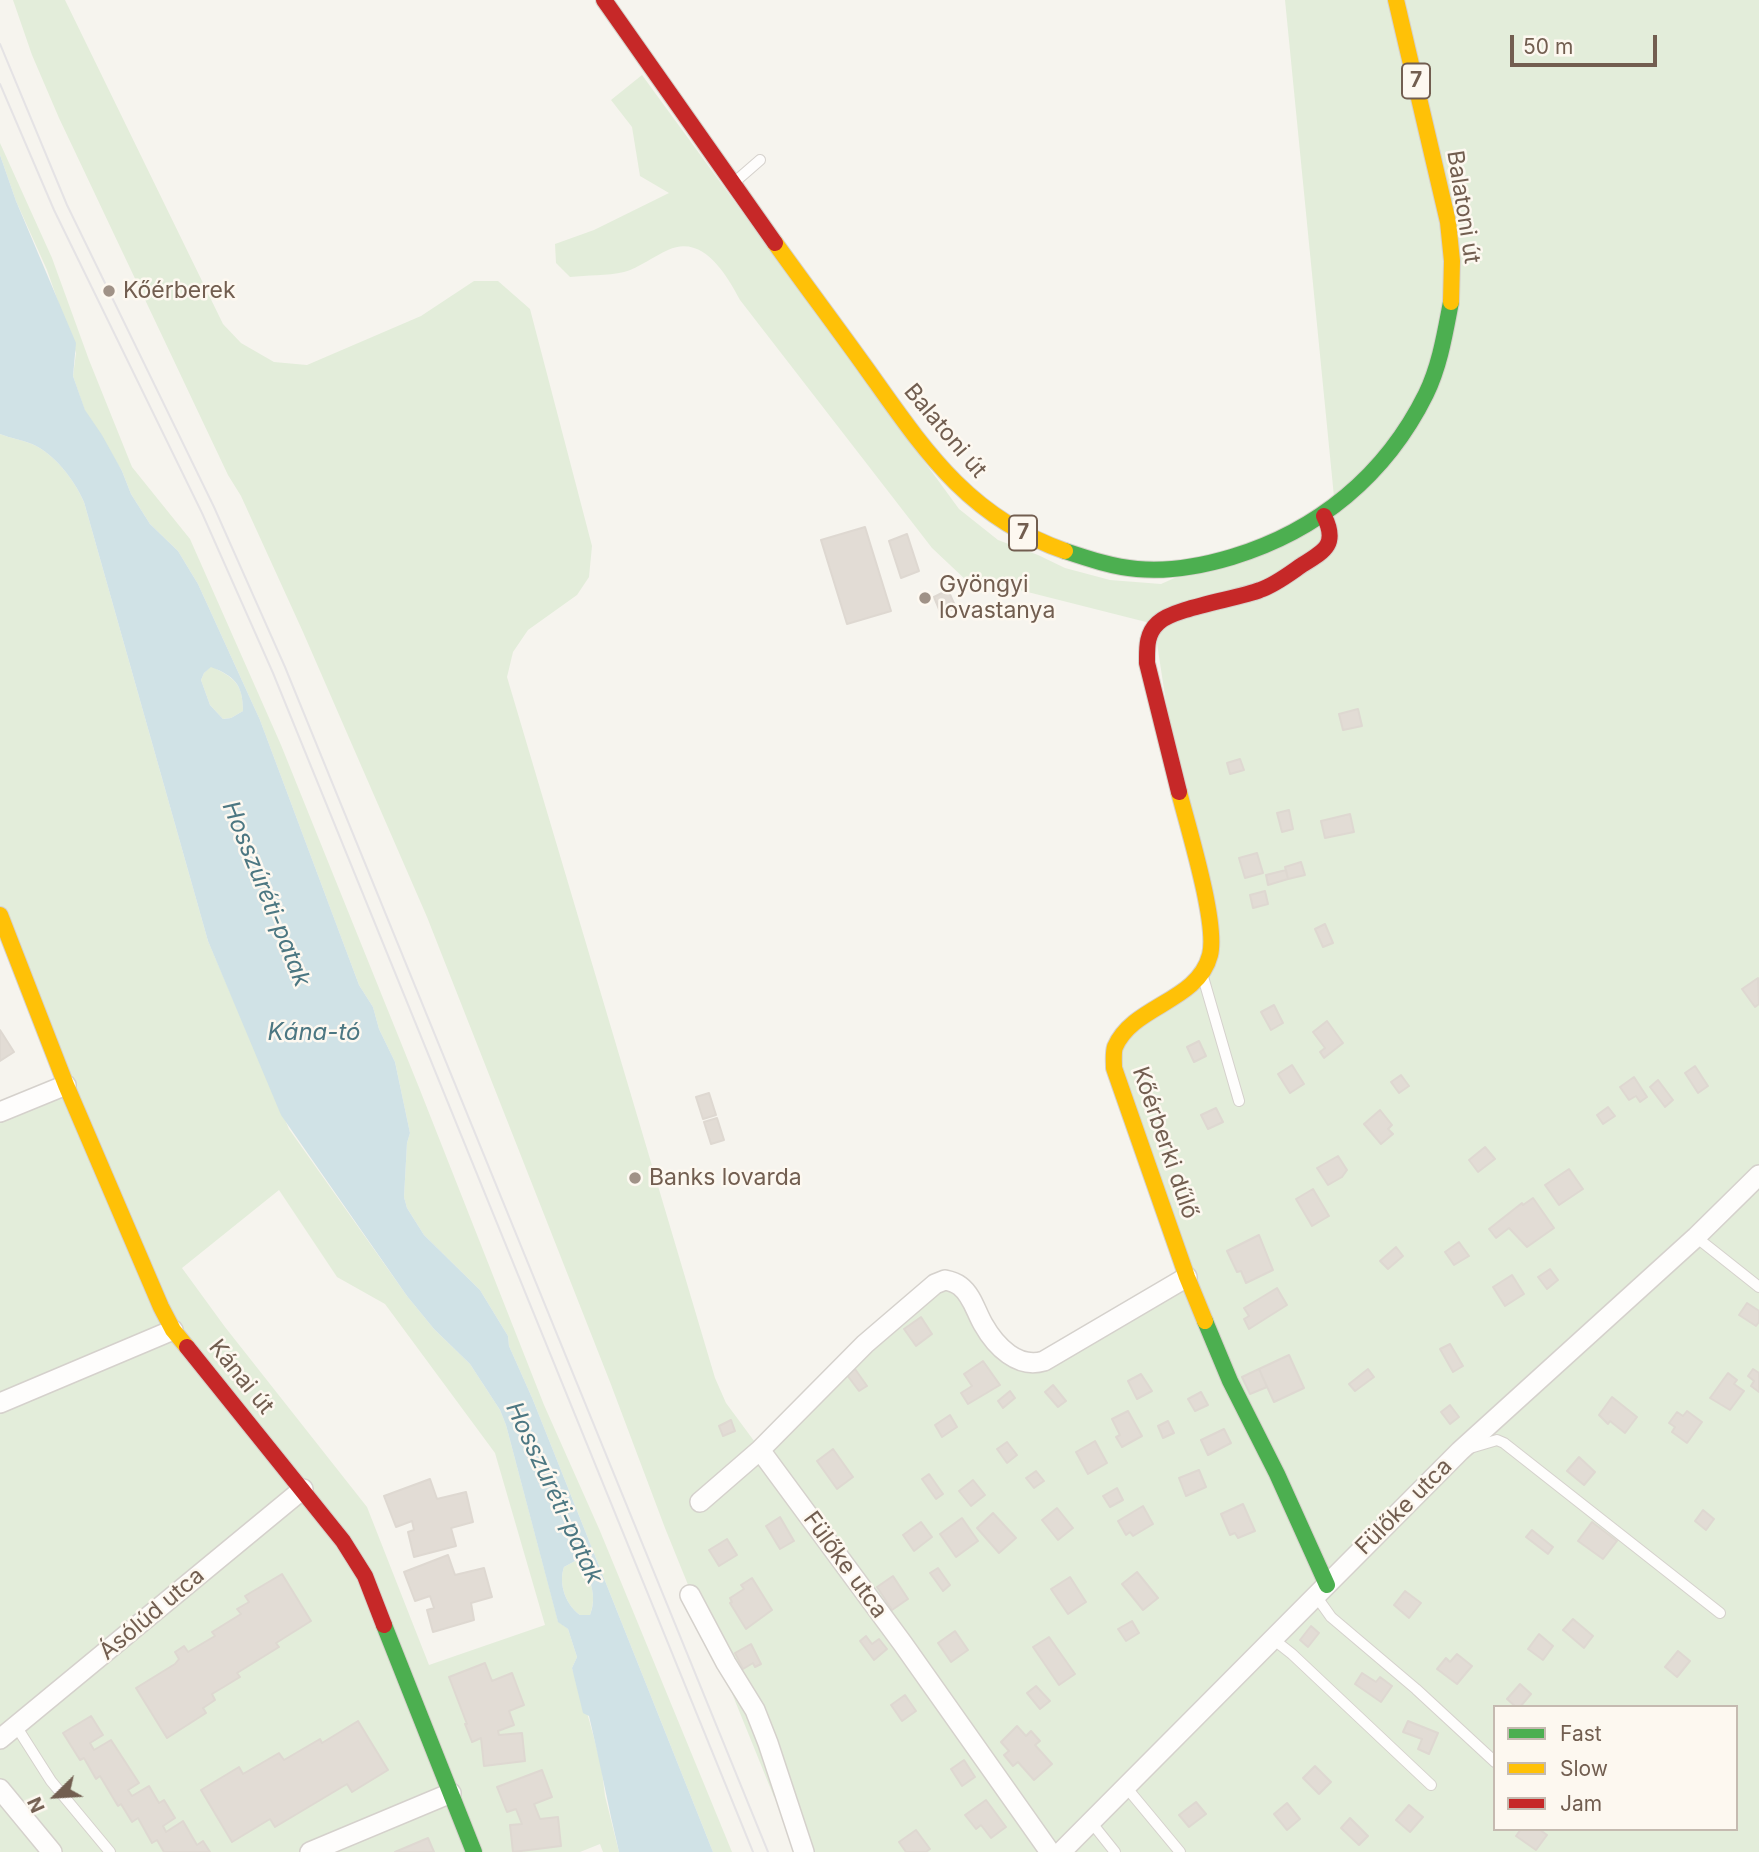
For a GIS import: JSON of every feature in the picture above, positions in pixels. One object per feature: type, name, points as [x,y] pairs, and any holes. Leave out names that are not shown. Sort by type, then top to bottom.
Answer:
[{"type":"street","name":"Balatoni út","points":[[604,0],[920,442],[962,491],[994,516],[1036,540],[1085,558],[1138,569],[1193,566],[1254,551],[1274,544],[1324,516],[1373,474],[1396,446],[1418,412],[1434,378],[1452,298],[1452,253],[1446,211],[1396,0]]},
{"type":"street","points":[[1202,973],[1210,955],[1210,933],[1198,867],[1147,663],[1146,639],[1154,624],[1165,617],[1262,590],[1314,558],[1329,545],[1331,538],[1324,516]]},
{"type":"street","name":"Kánai út","points":[[0,915],[66,1085],[173,1330],[303,1489],[343,1541],[365,1576],[474,1852]]},
{"type":"street","name":"Kőérberki dűlő","points":[[1202,973],[1192,985],[1136,1023],[1122,1036],[1114,1049],[1114,1068],[1187,1277],[1230,1381],[1277,1474],[1321,1590]]},
{"type":"street","points":[[0,1112],[66,1085]]},
{"type":"street","name":"Fülőke utca","points":[[1061,1852],[1460,1451],[1696,1237],[1759,1175]]},
{"type":"street","points":[[701,1502],[760,1450],[865,1344],[935,1284],[945,1280],[959,1284],[968,1294],[995,1342],[1011,1357],[1032,1365],[1045,1361],[1187,1277]]},
{"type":"street","points":[[0,1403],[173,1330]]},
{"type":"street","name":"Fülőke utca","points":[[760,1450],[903,1644],[1050,1852]]},
{"type":"street","name":"Ásólúd utca","points":[[0,1739],[303,1489]]},
{"type":"street","points":[[690,1595],[726,1663],[755,1710],[804,1852]]},
{"type":"street","points":[[0,1789],[52,1852]]},
{"type":"street","points":[[310,1852],[451,1793]]},
{"type":"lane","points":[[733,183],[760,160]]},
{"type":"lane","points":[[1202,973],[1238,1101]]},
{"type":"lane","points":[[1696,1237],[1759,1287]]},
{"type":"lane","points":[[1460,1451],[1497,1440],[1504,1443],[1720,1613]]},
{"type":"lane","points":[[1321,1590],[1331,1617],[1416,1689],[1493,1760]]},
{"type":"lane","points":[[1273,1639],[1431,1785]]},
{"type":"lane","points":[[16,1726],[51,1781],[110,1852]]},
{"type":"lane","points":[[1126,1787],[1180,1852]]},
{"type":"lane","points":[[1091,1822],[1115,1852]]},
{"type":"green space","points":[[13,0],[65,0],[223,324],[241,343],[274,362],[307,365],[421,316],[474,281],[498,281],[530,309],[592,546],[589,577],[577,595],[528,630],[513,652],[507,677],[715,1378],[726,1403],[760,1449],[945,1280],[983,1325],[1032,1365],[1187,1277],[1114,1049],[1210,955],[1181,800],[1154,624],[992,583],[967,581],[932,548],[740,300],[728,279],[712,259],[702,252],[681,246],[624,272],[570,277],[556,263],[555,244],[594,230],[669,193],[640,176],[632,127],[611,100],[642,75],[959,509],[998,540],[1065,568],[1110,580],[1161,584],[1335,507],[1285,0],[1759,0],[1759,1852],[804,1852],[783,1793],[774,1797],[665,1528],[427,917],[241,496],[228,475],[59,118],[32,55]]},
{"type":"green space","points":[[0,143],[52,258],[132,467],[190,539],[281,745],[544,1405],[600,1531],[732,1852],[713,1852],[509,1346],[508,1336],[480,1290],[424,1235],[407,1208],[404,1197],[410,1133],[395,1062],[379,1029],[373,1007],[359,985],[260,720],[198,584],[178,551],[150,524],[131,494],[122,471],[85,411],[73,376],[76,353],[47,270],[16,201],[0,155]]},
{"type":"green space","points":[[0,434],[32,444],[48,454],[75,485],[84,502],[208,941],[289,1129],[407,1296],[434,1329],[470,1364],[500,1410],[558,1621],[568,1629],[577,1657],[572,1668],[601,1764],[605,1796],[619,1852],[603,1852],[600,1844],[580,1852],[0,1852],[0,1112],[65,1085],[0,915]],"holes":[[[279,1190],[337,1277],[385,1304],[495,1453],[545,1625],[429,1665],[367,1507],[225,1327],[182,1268]]]},
{"type":"green space","points":[[211,666],[226,674],[239,688],[243,711],[231,718],[223,719],[210,705],[201,680]]},
{"type":"green space","points":[[575,1561],[584,1565],[591,1584],[593,1602],[590,1615],[580,1615],[575,1611],[564,1594],[564,1567]]},
{"type":"water","name":"Kána-tó","points":[[0,155],[16,201],[76,343],[73,376],[85,410],[102,435],[131,494],[150,524],[178,551],[198,584],[260,720],[359,985],[373,1007],[379,1029],[395,1062],[410,1133],[404,1197],[407,1208],[424,1235],[480,1290],[508,1336],[509,1346],[713,1852],[619,1852],[589,1716],[583,1713],[572,1668],[577,1657],[568,1629],[558,1622],[500,1410],[470,1364],[434,1329],[407,1296],[281,1115],[208,941],[84,502],[69,477],[48,454],[32,444],[0,434]],"holes":[[[211,667],[226,674],[239,688],[243,711],[231,718],[223,719],[210,705],[201,680]],[[575,1561],[584,1565],[591,1584],[593,1602],[590,1615],[580,1615],[575,1611],[564,1594],[564,1567]]]},
{"type":"building","points":[[865,527],[891,611],[847,624],[821,540]]},
{"type":"building","points":[[907,534],[919,571],[901,578],[889,541]]},
{"type":"building","points":[[948,590],[956,608],[941,614],[934,597]]},
{"type":"building","points":[[1358,709],[1362,726],[1343,730],[1339,714]]},
{"type":"building","points":[[1240,759],[1244,770],[1230,774],[1227,763]]},
{"type":"building","points":[[1289,810],[1293,829],[1282,832],[1277,813]]},
{"type":"building","points":[[1350,814],[1354,832],[1325,838],[1321,821]]},
{"type":"building","points":[[1257,853],[1263,873],[1245,878],[1239,858]]},
{"type":"building","points":[[1301,862],[1305,875],[1288,879],[1285,867]]},
{"type":"building","points":[[1286,870],[1288,879],[1268,885],[1266,875]]},
{"type":"building","points":[[1265,891],[1268,904],[1253,908],[1250,895]]},
{"type":"building","points":[[1325,924],[1333,943],[1323,947],[1315,929]]},
{"type":"building","points":[[1758,978],[1759,1004],[1755,1007],[1742,989]]},
{"type":"building","points":[[1274,1005],[1283,1023],[1271,1030],[1261,1012]]},
{"type":"building","points":[[1327,1021],[1343,1043],[1324,1058],[1320,1052],[1325,1048],[1313,1032]]},
{"type":"building","points":[[0,1030],[14,1052],[0,1061]]},
{"type":"building","points":[[1199,1041],[1206,1056],[1194,1062],[1187,1047]]},
{"type":"building","points":[[1292,1065],[1304,1084],[1290,1093],[1278,1074]]},
{"type":"building","points":[[1695,1066],[1708,1086],[1698,1093],[1685,1073]]},
{"type":"building","points":[[1401,1075],[1409,1086],[1399,1093],[1391,1082]]},
{"type":"building","points":[[1634,1077],[1647,1097],[1640,1102],[1636,1096],[1629,1100],[1620,1087]]},
{"type":"building","points":[[1658,1080],[1673,1100],[1665,1107],[1650,1087]]},
{"type":"building","points":[[709,1093],[716,1115],[703,1119],[696,1097]]},
{"type":"building","points":[[1608,1107],[1615,1116],[1603,1124],[1597,1115]]},
{"type":"building","points":[[1216,1108],[1223,1122],[1208,1129],[1201,1115]]},
{"type":"building","points":[[1380,1110],[1392,1125],[1388,1129],[1393,1134],[1381,1144],[1364,1124]]},
{"type":"building","points":[[717,1118],[724,1140],[711,1144],[704,1122]]},
{"type":"building","points":[[1485,1147],[1495,1159],[1478,1172],[1469,1160]]},
{"type":"building","points":[[1338,1156],[1347,1170],[1342,1177],[1328,1185],[1317,1168]]},
{"type":"building","points":[[1569,1169],[1583,1189],[1559,1205],[1545,1185]]},
{"type":"building","points":[[1313,1189],[1329,1216],[1312,1226],[1296,1199]]},
{"type":"building","points":[[1533,1198],[1554,1228],[1527,1247],[1509,1228],[1496,1238],[1489,1229],[1522,1203],[1523,1205]]},
{"type":"building","points":[[1259,1235],[1273,1270],[1246,1283],[1241,1271],[1237,1272],[1227,1251]]},
{"type":"building","points":[[1459,1242],[1469,1256],[1454,1265],[1445,1252]]},
{"type":"building","points":[[1396,1247],[1403,1256],[1388,1269],[1380,1261]]},
{"type":"building","points":[[1550,1269],[1558,1280],[1547,1289],[1538,1277]]},
{"type":"building","points":[[1512,1275],[1524,1294],[1505,1306],[1493,1287]]},
{"type":"building","points":[[1277,1288],[1287,1305],[1249,1329],[1244,1319],[1249,1316],[1244,1308]]},
{"type":"building","points":[[1747,1303],[1759,1311],[1759,1322],[1756,1326],[1739,1315]]},
{"type":"building","points":[[921,1317],[932,1334],[916,1346],[904,1329]]},
{"type":"building","points":[[1450,1344],[1463,1366],[1453,1372],[1440,1349]]},
{"type":"building","points":[[1289,1355],[1304,1388],[1274,1402],[1259,1369]]},
{"type":"building","points":[[983,1361],[1000,1385],[968,1404],[961,1393],[972,1386],[964,1374]]},
{"type":"building","points":[[855,1369],[867,1386],[859,1391],[847,1375]]},
{"type":"building","points":[[1259,1369],[1267,1387],[1250,1394],[1242,1377]]},
{"type":"building","points":[[1368,1369],[1374,1377],[1355,1391],[1349,1384]]},
{"type":"building","points":[[1753,1369],[1759,1373],[1759,1392],[1751,1386],[1754,1381],[1748,1376]]},
{"type":"building","points":[[1728,1373],[1737,1380],[1734,1384],[1744,1391],[1730,1410],[1710,1398]]},
{"type":"building","points":[[1141,1374],[1152,1391],[1137,1399],[1128,1381]]},
{"type":"building","points":[[1053,1385],[1066,1401],[1058,1407],[1045,1392]]},
{"type":"building","points":[[1010,1391],[1015,1398],[1003,1408],[998,1401]]},
{"type":"building","points":[[1201,1392],[1208,1405],[1195,1411],[1188,1399]]},
{"type":"building","points":[[1612,1397],[1637,1417],[1625,1433],[1610,1421],[1608,1424],[1599,1415]]},
{"type":"building","points":[[1450,1405],[1459,1417],[1450,1424],[1441,1412]]},
{"type":"building","points":[[1128,1411],[1142,1436],[1122,1447],[1116,1437],[1120,1435],[1112,1419]]},
{"type":"building","points":[[1687,1411],[1702,1422],[1687,1443],[1672,1432],[1675,1427],[1669,1423],[1677,1412],[1683,1416]]},
{"type":"building","points":[[950,1415],[957,1427],[942,1437],[935,1425]]},
{"type":"building","points":[[731,1420],[735,1431],[723,1436],[719,1426]]},
{"type":"building","points":[[1168,1421],[1174,1433],[1163,1438],[1158,1426]]},
{"type":"building","points":[[1224,1429],[1231,1443],[1208,1455],[1201,1440]]},
{"type":"building","points":[[1095,1441],[1107,1463],[1088,1474],[1076,1452]]},
{"type":"building","points":[[1007,1442],[1017,1455],[1007,1463],[997,1449]]},
{"type":"building","points":[[833,1449],[853,1477],[837,1489],[817,1461]]},
{"type":"building","points":[[1579,1457],[1595,1472],[1584,1485],[1567,1471]]},
{"type":"building","points":[[1199,1470],[1206,1487],[1186,1496],[1179,1478]]},
{"type":"building","points":[[1036,1471],[1044,1481],[1034,1488],[1026,1478]]},
{"type":"building","points":[[929,1474],[943,1494],[936,1499],[922,1479]]},
{"type":"building","points":[[430,1479],[437,1499],[466,1492],[473,1522],[451,1528],[456,1546],[414,1557],[408,1532],[414,1530],[412,1521],[396,1527],[384,1496]]},
{"type":"building","points":[[973,1480],[985,1495],[971,1506],[959,1491]]},
{"type":"building","points":[[1117,1488],[1123,1500],[1110,1507],[1103,1496]]},
{"type":"building","points":[[1243,1504],[1255,1531],[1238,1538],[1235,1533],[1230,1535],[1221,1514]]},
{"type":"building","points":[[1143,1506],[1153,1524],[1133,1536],[1130,1532],[1126,1535],[1118,1521]]},
{"type":"building","points":[[1057,1508],[1073,1528],[1058,1540],[1042,1520]]},
{"type":"building","points":[[1703,1510],[1714,1519],[1706,1530],[1695,1521]]},
{"type":"building","points":[[993,1513],[1016,1538],[999,1553],[977,1528]]},
{"type":"building","points":[[780,1517],[794,1541],[780,1549],[766,1526]]},
{"type":"building","points":[[962,1518],[978,1541],[956,1557],[940,1534]]},
{"type":"building","points":[[921,1522],[932,1537],[914,1551],[903,1535]]},
{"type":"building","points":[[1592,1522],[1617,1541],[1603,1559],[1578,1541]]},
{"type":"building","points":[[1532,1530],[1553,1547],[1548,1554],[1526,1537]]},
{"type":"building","points":[[727,1539],[737,1555],[719,1566],[709,1550]]},
{"type":"building","points":[[448,1555],[455,1575],[484,1568],[492,1597],[471,1603],[474,1620],[433,1632],[427,1610],[434,1608],[430,1596],[415,1601],[404,1572]]},
{"type":"building","points":[[938,1568],[950,1585],[943,1591],[930,1573]]},
{"type":"building","points":[[1137,1572],[1158,1598],[1143,1610],[1122,1584]]},
{"type":"building","points":[[282,1574],[311,1621],[276,1643],[279,1647],[237,1673],[240,1677],[212,1694],[215,1700],[203,1708],[206,1713],[167,1738],[136,1688],[175,1664],[179,1659],[175,1652],[184,1646],[188,1652],[215,1636],[212,1632],[241,1614],[237,1609],[249,1602],[245,1596]]},
{"type":"building","points":[[893,1576],[908,1599],[892,1610],[877,1587]]},
{"type":"building","points":[[1070,1577],[1086,1602],[1068,1614],[1051,1589]]},
{"type":"building","points":[[752,1578],[772,1610],[746,1629],[730,1603],[730,1598],[744,1589],[741,1585]]},
{"type":"building","points":[[1405,1591],[1421,1603],[1409,1618],[1394,1605]]},
{"type":"building","points":[[1573,1619],[1593,1636],[1584,1648],[1563,1630]]},
{"type":"building","points":[[1132,1621],[1139,1633],[1126,1641],[1118,1629]]},
{"type":"building","points":[[1311,1626],[1319,1633],[1308,1647],[1300,1640]]},
{"type":"building","points":[[955,1631],[968,1650],[951,1662],[938,1643]]},
{"type":"building","points":[[1539,1634],[1553,1646],[1543,1660],[1528,1649]]},
{"type":"building","points":[[866,1636],[872,1644],[879,1639],[887,1649],[874,1660],[860,1641]]},
{"type":"building","points":[[1049,1637],[1075,1674],[1059,1685],[1033,1647]]},
{"type":"building","points":[[751,1644],[761,1664],[755,1667],[753,1663],[743,1669],[735,1653]]},
{"type":"building","points":[[1678,1651],[1690,1661],[1677,1677],[1665,1667]]},
{"type":"building","points":[[1457,1654],[1472,1666],[1457,1684],[1437,1669],[1446,1658],[1450,1662]]},
{"type":"building","points":[[485,1663],[492,1681],[512,1673],[524,1705],[509,1711],[514,1725],[498,1731],[499,1735],[522,1733],[525,1761],[484,1766],[481,1738],[472,1742],[449,1677]]},
{"type":"building","points":[[1362,1673],[1376,1682],[1380,1677],[1392,1686],[1381,1702],[1355,1684]]},
{"type":"building","points":[[1520,1684],[1531,1694],[1522,1705],[1514,1705],[1507,1699]]},
{"type":"building","points":[[1036,1686],[1050,1701],[1040,1709],[1027,1693]]},
{"type":"building","points":[[905,1695],[916,1711],[902,1721],[891,1705]]},
{"type":"building","points":[[91,1716],[103,1735],[90,1743],[94,1750],[111,1740],[139,1783],[128,1790],[132,1796],[149,1786],[159,1803],[164,1800],[175,1818],[163,1826],[166,1832],[183,1821],[197,1845],[203,1841],[210,1852],[164,1852],[157,1840],[152,1843],[138,1818],[132,1822],[121,1804],[118,1806],[100,1776],[96,1779],[84,1758],[80,1760],[63,1733]]},
{"type":"building","points":[[358,1721],[388,1770],[352,1792],[347,1784],[275,1827],[270,1819],[232,1842],[201,1790],[239,1767],[243,1774],[279,1753],[284,1760],[320,1739],[322,1743]]},
{"type":"building","points":[[1408,1721],[1438,1733],[1429,1754],[1418,1749],[1422,1739],[1403,1732]]},
{"type":"building","points":[[1017,1726],[1026,1736],[1031,1731],[1040,1741],[1035,1745],[1052,1764],[1034,1780],[1018,1762],[1013,1766],[1004,1755],[1009,1751],[1001,1742]]},
{"type":"building","points":[[964,1760],[975,1777],[962,1786],[951,1769]]},
{"type":"building","points":[[1315,1766],[1331,1782],[1319,1794],[1303,1778]]},
{"type":"building","points":[[542,1770],[552,1797],[534,1804],[540,1819],[558,1817],[561,1846],[513,1852],[510,1825],[522,1824],[516,1809],[507,1812],[497,1787]]},
{"type":"building","points":[[986,1800],[1006,1827],[991,1838],[981,1825],[976,1829],[965,1815]]},
{"type":"building","points":[[1196,1802],[1206,1814],[1189,1827],[1179,1815]]},
{"type":"building","points":[[1287,1803],[1300,1819],[1287,1830],[1274,1814]]},
{"type":"building","points":[[1409,1805],[1423,1817],[1410,1832],[1396,1820]]},
{"type":"building","points":[[1350,1818],[1368,1836],[1359,1845],[1341,1828]]},
{"type":"building","points":[[916,1830],[930,1849],[926,1852],[906,1852],[899,1842]]},
{"type":"building","points":[[1520,1831],[1542,1831],[1547,1835],[1536,1850],[1516,1836]]},
{"type":"building","points":[[428,1838],[434,1852],[395,1852]]},
{"type":"tram line","points":[[0,44],[67,205],[214,507],[285,667],[768,1852]]},
{"type":"tram line","points":[[0,84],[54,210],[202,513],[273,673],[753,1852]]},
{"type":"traffic: fast","points":[[1065,551],[1128,568],[1185,568],[1232,557],[1263,546],[1321,515],[1370,474],[1410,423],[1435,372],[1451,302]]},
{"type":"traffic: fast","points":[[1205,1321],[1230,1381],[1277,1474],[1327,1585]]},
{"type":"traffic: fast","points":[[384,1625],[474,1852]]},
{"type":"traffic: slow","points":[[1396,0],[1448,222],[1452,261],[1451,302]]},
{"type":"traffic: slow","points":[[775,243],[907,426],[950,477],[1001,519],[1031,537],[1065,551]]},
{"type":"traffic: slow","points":[[1179,792],[1206,899],[1210,921],[1210,955],[1203,971],[1193,983],[1124,1033],[1115,1047],[1114,1068],[1205,1321]]},
{"type":"traffic: slow","points":[[0,915],[66,1085],[161,1307],[173,1330],[187,1347]]},
{"type":"traffic: jam","points":[[604,0],[775,243]]},
{"type":"traffic: jam","points":[[1179,792],[1147,663],[1151,632],[1158,623],[1177,613],[1266,588],[1282,579],[1327,546],[1330,534],[1324,516]]},
{"type":"traffic: jam","points":[[187,1347],[343,1541],[365,1576],[384,1625]]},
{"type":"place","name":"Kőérberek","points":[[109,291]]},
{"type":"place","name":"Gyöngyi lovastanya","points":[[925,598]]},
{"type":"place","name":"Banks lovarda","points":[[635,1178]]},
{"type":"water label","name":"Hosszúréti-patak","points":[[266,894]]},
{"type":"water label","name":"Hosszúréti-patak","points":[[554,1493]]}]
